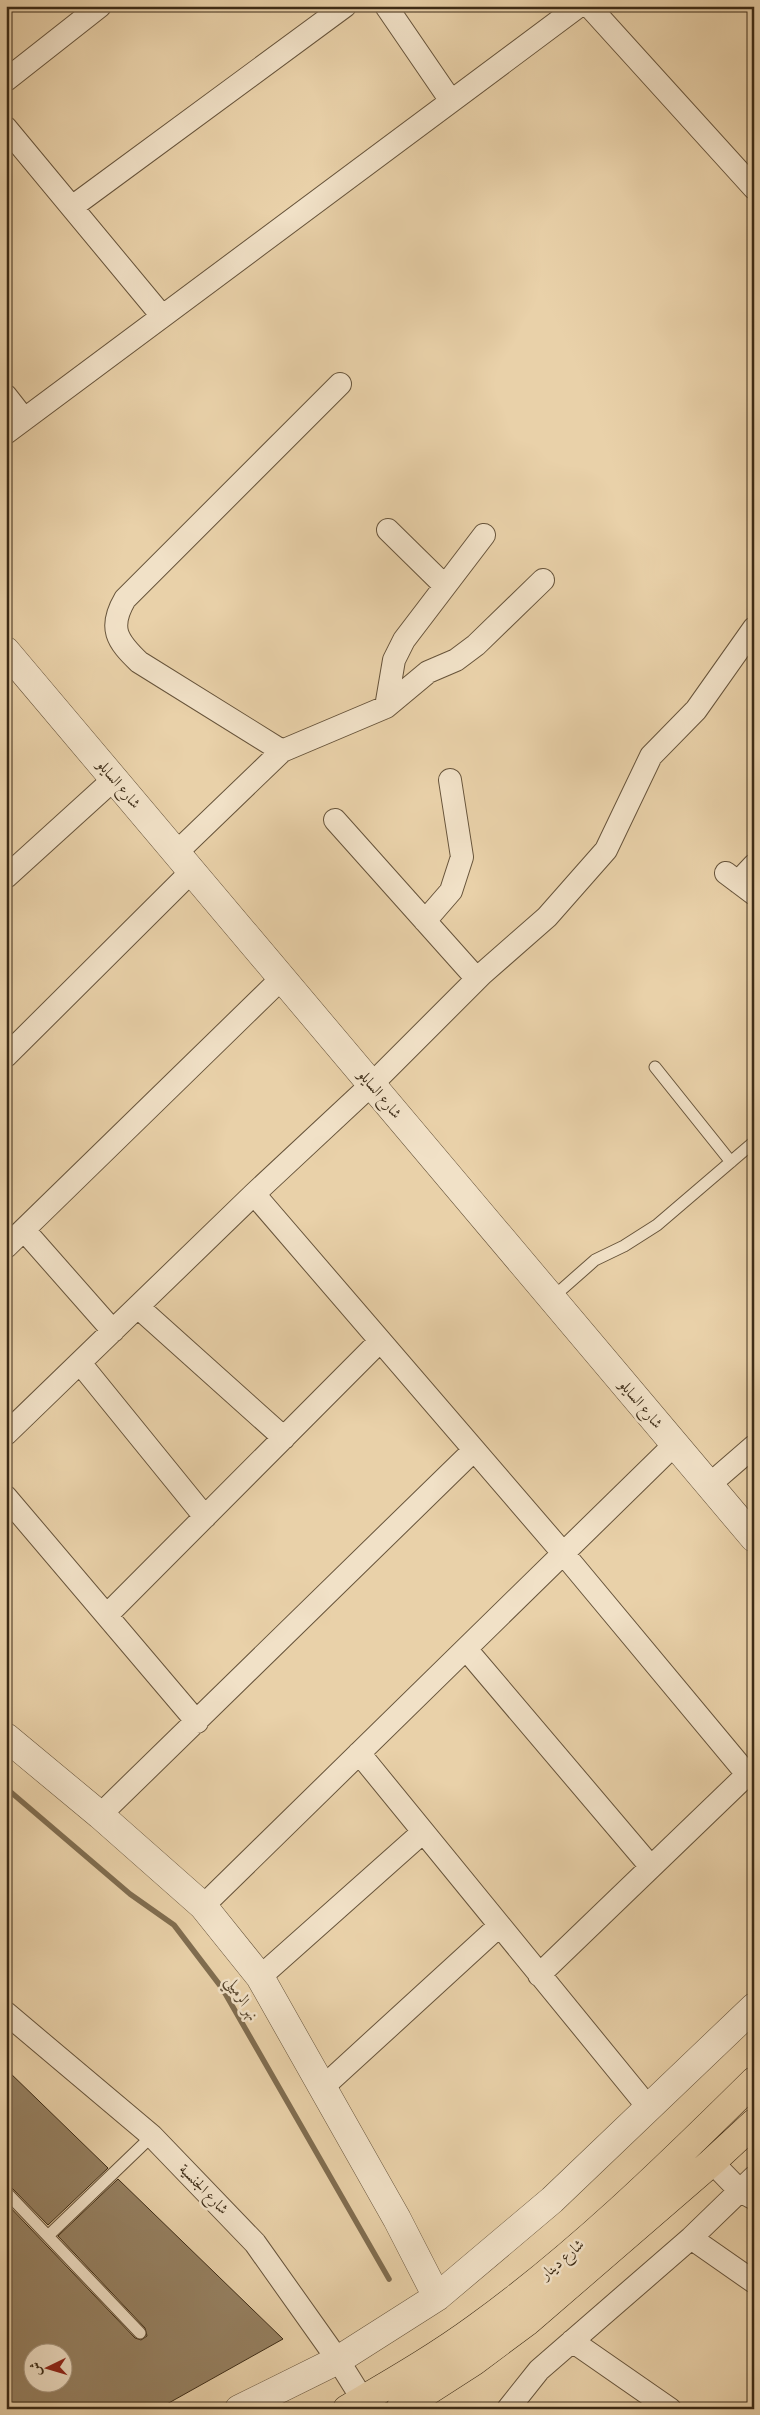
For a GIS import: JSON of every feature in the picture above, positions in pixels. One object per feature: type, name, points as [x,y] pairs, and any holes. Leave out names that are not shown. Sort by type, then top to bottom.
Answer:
[{"type":"main road","name":"شارع دينار","points":[[355,2404],[420,2366],[524,2291],[692,2143],[754,2081]]},
{"type":"main road","name":"شارع دينار","points":[[400,2409],[473,2362],[528,2321],[712,2162],[754,2123]]},
{"type":"street","points":[[6,80],[100,6]]},
{"type":"street","points":[[72,207],[345,6]]},
{"type":"street","points":[[386,6],[451,101]]},
{"type":"street","points":[[6,433],[579,6]]},
{"type":"street","points":[[590,6],[754,188]]},
{"type":"street","points":[[6,128],[162,316]]},
{"type":"street","points":[[282,751],[139,662],[122,646],[116,633],[116,614],[125,599],[340,384]]},
{"type":"street","points":[[6,396],[24,418]]},
{"type":"street","points":[[388,530],[445,586]]},
{"type":"street","points":[[386,707],[394,660],[404,640],[484,535]]},
{"type":"street","points":[[6,1056],[184,862],[282,751],[386,707],[428,672],[456,660],[476,645],[543,580]]},
{"type":"street","points":[[6,1434],[254,1194],[372,1084],[477,979],[547,917],[606,850],[651,756],[696,710],[754,628]]},
{"type":"street","name":"شارع السايلو","points":[[6,651],[754,1538]]},
{"type":"street","points":[[6,877],[114,779]]},
{"type":"street","points":[[425,921],[451,892],[462,857],[450,780]]},
{"type":"street","points":[[335,820],[477,979]]},
{"type":"street","points":[[739,883],[754,866]]},
{"type":"street","points":[[6,1247],[282,978]]},
{"type":"street","points":[[254,1194],[750,1771],[539,1975]]},
{"type":"street","points":[[24,1230],[113,1331]]},
{"type":"street","points":[[138,1307],[284,1438]]},
{"type":"street","points":[[107,1615],[380,1341]]},
{"type":"street","points":[[80,1363],[205,1517]]},
{"type":"street","points":[[203,1906],[675,1444]]},
{"type":"street","points":[[710,1485],[754,1446]]},
{"type":"street","points":[[100,1815],[474,1450]]},
{"type":"street","points":[[6,1497],[197,1722]]},
{"type":"street","points":[[466,1649],[651,1867]]},
{"type":"street","points":[[6,1737],[100,1815],[203,1906],[260,1977],[397,2219],[438,2297]]},
{"type":"street","points":[[359,1753],[648,2107]]},
{"type":"street","points":[[260,1977],[423,1832]]},
{"type":"street","points":[[322,2088],[499,1926]]},
{"type":"street","points":[[239,2409],[338,2360],[438,2297],[552,2200],[754,2006]]},
{"type":"street","name":"شارع الجنسية","points":[[6,2013],[152,2136],[255,2243],[338,2360],[355,2404]]},
{"type":"street","points":[[508,2409],[539,2370],[749,2189],[712,2162]]},
{"type":"street","points":[[691,2238],[754,2282]]},
{"type":"street","points":[[572,2341],[670,2409]]},
{"type":"lane","points":[[655,1067],[731,1162]]},
{"type":"lane","points":[[552,1298],[595,1260],[624,1246],[657,1225],[754,1142]]},
{"type":"lane","points":[[49,2236],[152,2136]]},
{"type":"lane","points":[[6,2192],[140,2332]]},
{"type":"building","points":[[6,2069],[108,2168],[48,2225],[11,2187],[6,2185]]},
{"type":"building","points":[[118,2179],[283,2339],[158,2409],[6,2409],[6,2203],[135,2338],[141,2340],[147,2336],[145,2328],[58,2236]]},
{"type":"waterway","name":"نهر الرميلي","points":[[6,1788],[130,1894],[174,1925],[222,1988],[389,2279]]}]
